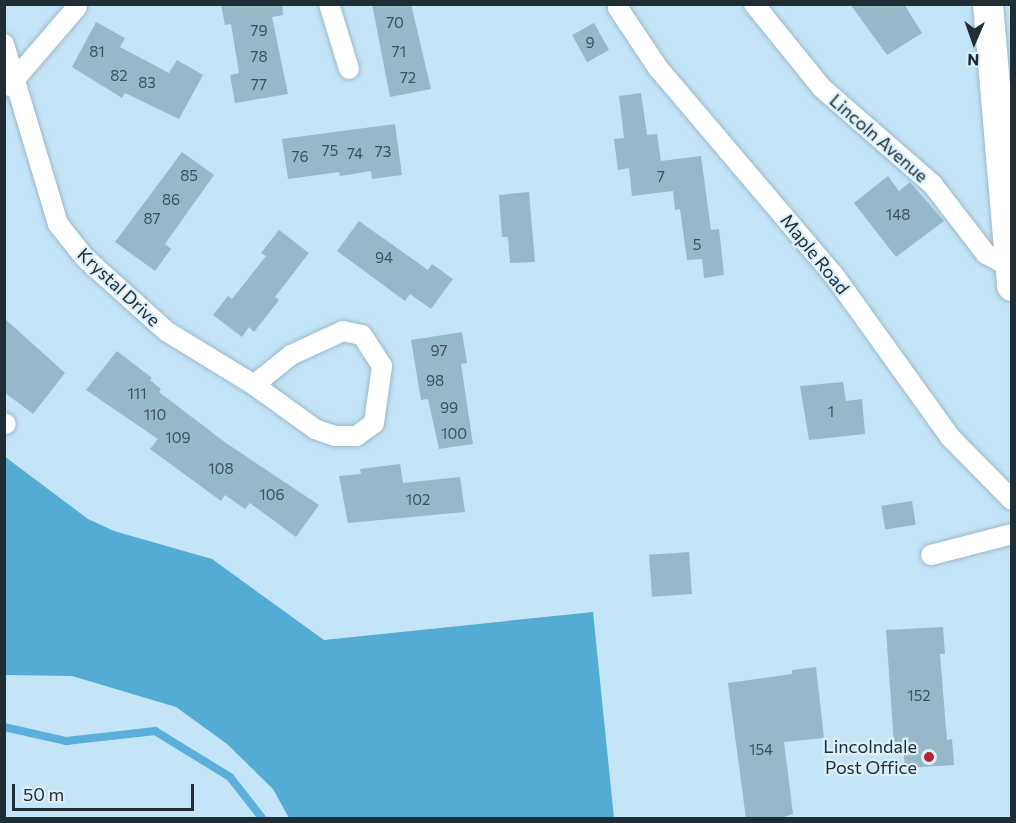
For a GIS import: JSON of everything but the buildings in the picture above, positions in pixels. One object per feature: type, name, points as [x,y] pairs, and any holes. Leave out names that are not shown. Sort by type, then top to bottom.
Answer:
[{"type":"main road","points":[[988,4],[1010,276]]},
{"type":"street","points":[[329,4],[349,69]]},
{"type":"street","name":"Lincoln Avenue","points":[[754,4],[822,88],[933,185],[986,254],[1010,276]]},
{"type":"street","points":[[9,86],[77,5]]},
{"type":"street","name":"Maple Road","points":[[618,8],[658,68],[833,274],[950,437],[1011,500]]},
{"type":"street","name":"Krystal Drive","points":[[4,44],[9,86],[58,224],[85,258],[166,331],[254,385],[315,429],[335,435],[357,436],[374,423],[382,366],[362,335],[343,331],[291,355],[254,385]]},
{"type":"street","points":[[932,555],[1011,534]]},
{"type":"shaded area","points":[[4,456],[88,519],[114,531],[212,559],[324,640],[593,612],[614,818],[289,818],[273,789],[227,744],[176,707],[72,676],[5,675]]},
{"type":"waterway","points":[[4,727],[66,741],[155,731],[230,777],[262,818]]},
{"type":"place","name":"Lincolndale Post Office","points":[[929,757]]}]
